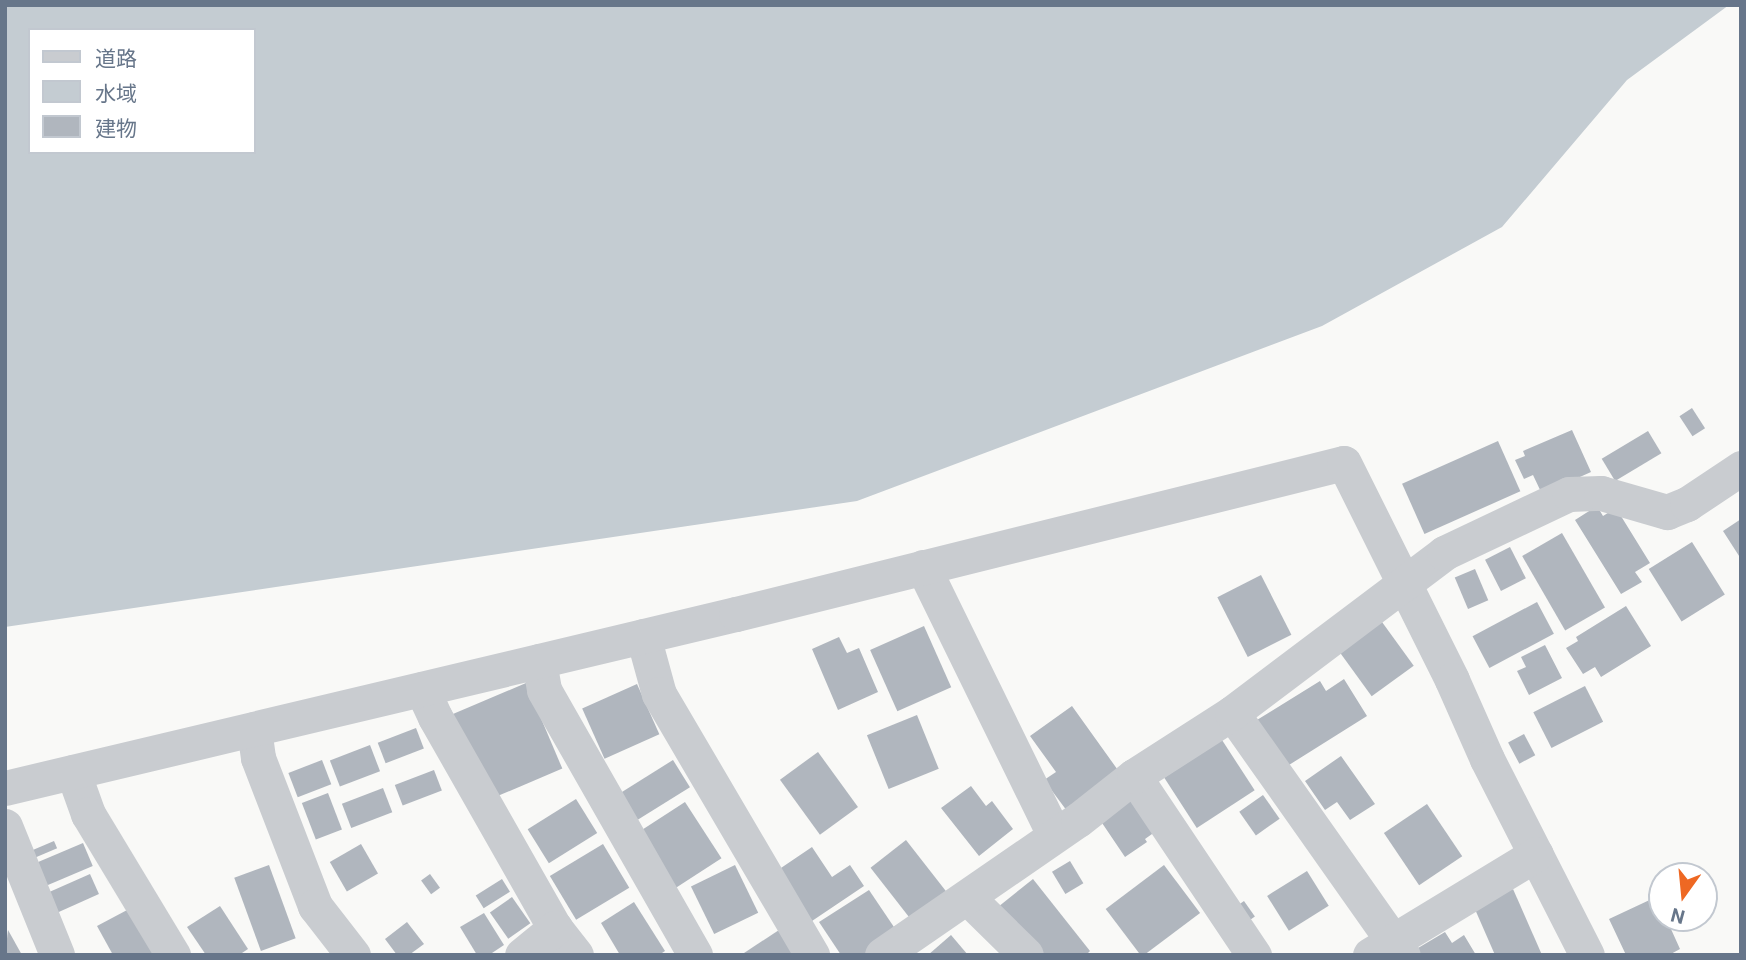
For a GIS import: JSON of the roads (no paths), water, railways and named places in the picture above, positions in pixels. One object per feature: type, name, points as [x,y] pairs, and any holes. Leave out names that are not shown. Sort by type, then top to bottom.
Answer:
[{"type":"street","points":[[5,788],[643,636],[1344,463],[1405,583],[1487,759],[1587,955]]},
{"type":"street","points":[[882,955],[1078,820],[1134,775],[1232,713],[1444,553],[1569,494],[1601,493],[1667,512],[1687,504],[1741,468]]},
{"type":"street","points":[[923,567],[1054,834]]},
{"type":"street","points":[[643,636],[659,694],[812,955]]},
{"type":"street","points":[[539,661],[544,690],[695,955]]},
{"type":"street","points":[[422,689],[435,717],[566,942],[522,955]]},
{"type":"street","points":[[1232,713],[1389,950],[1536,854]]},
{"type":"street","points":[[254,729],[258,758],[316,906],[354,955]]},
{"type":"street","points":[[73,772],[88,814],[173,955]]},
{"type":"street","points":[[1134,775],[1254,955]]},
{"type":"street","points":[[5,826],[57,955]]},
{"type":"street","points":[[968,898],[1026,955]]},
{"type":"water","points":[[5,5],[1729,5],[1627,80],[1502,227],[1322,326],[857,501],[5,627]]}]
